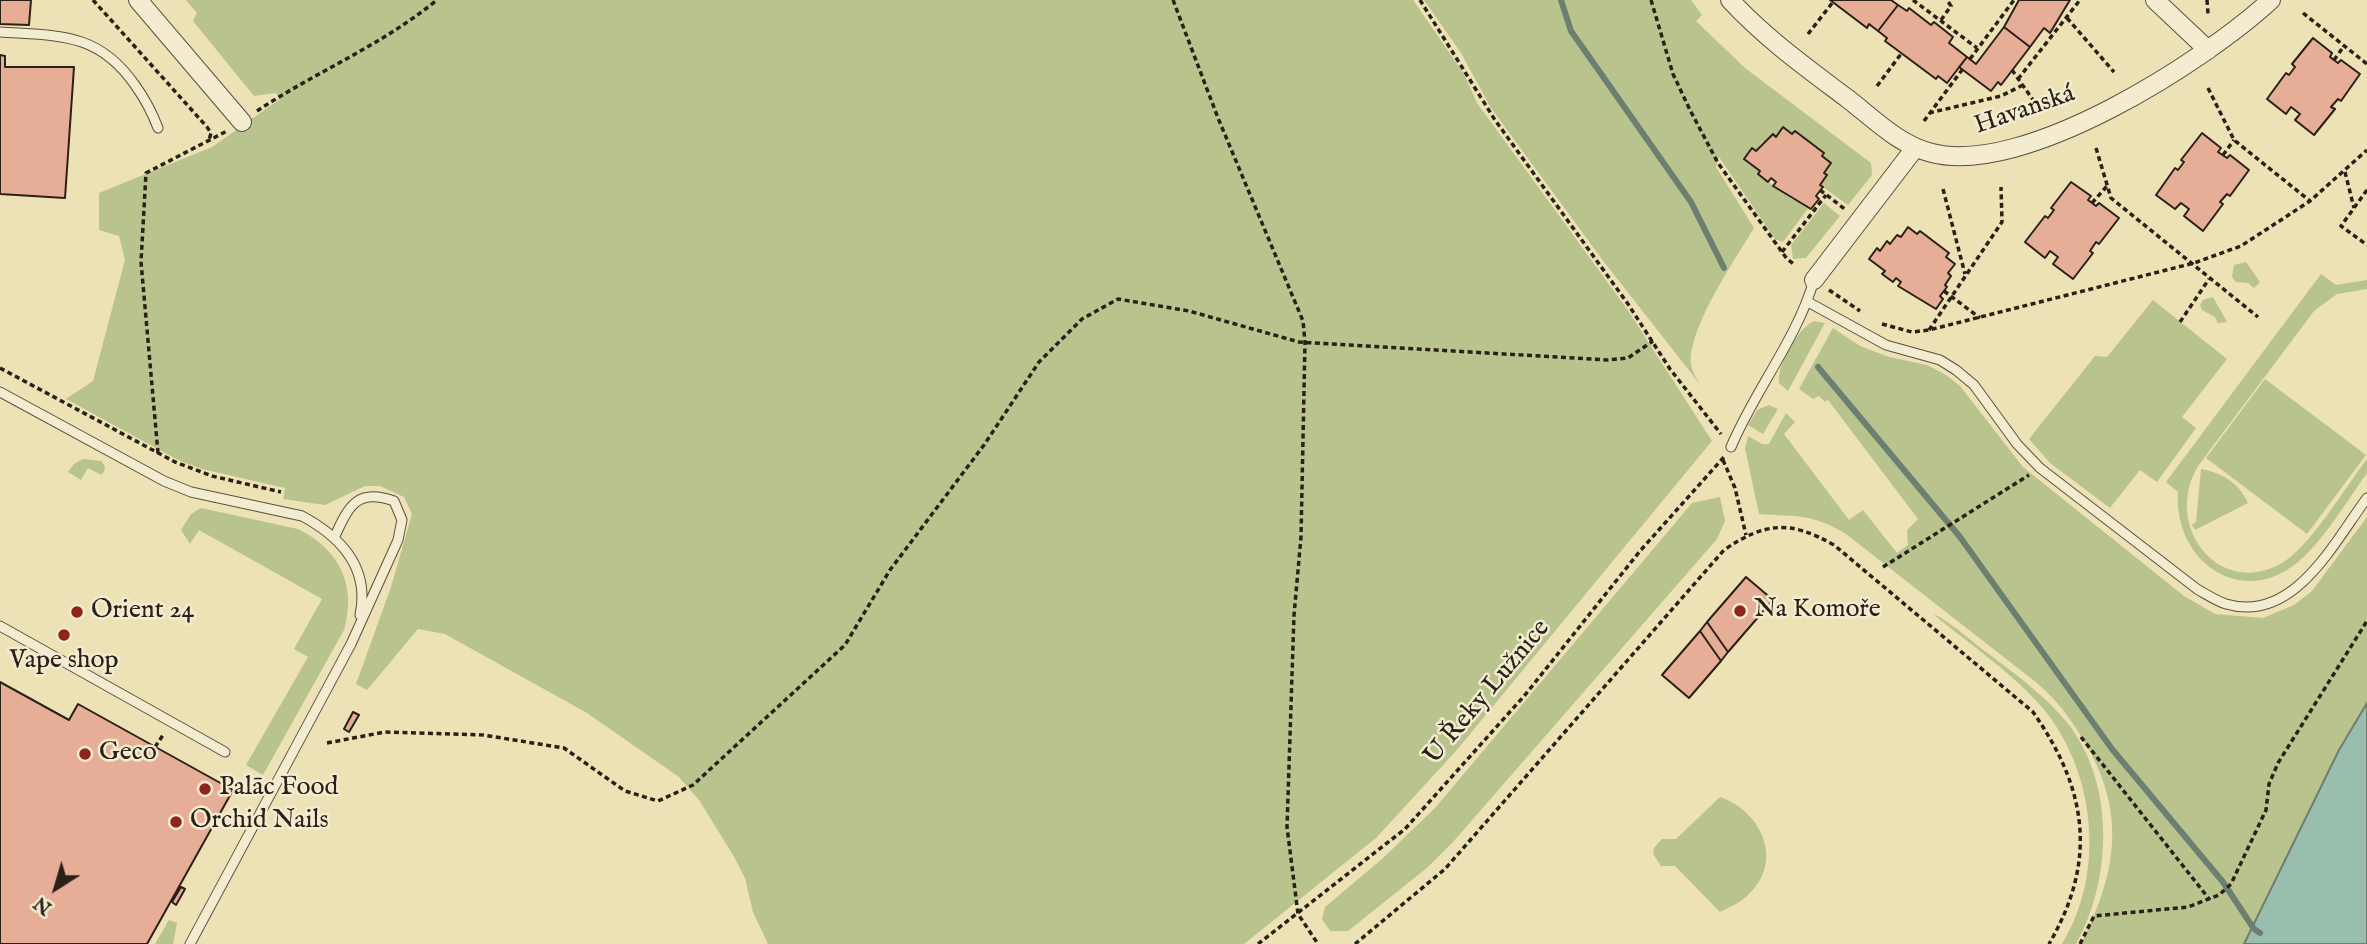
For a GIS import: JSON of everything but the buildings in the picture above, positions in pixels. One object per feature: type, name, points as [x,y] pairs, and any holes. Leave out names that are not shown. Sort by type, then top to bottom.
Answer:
[{"type":"street","points":[[138,0],[242,122]]},
{"type":"street","name":"Havanská","points":[[1730,0],[1783,50],[1916,148],[1955,158],[1981,157],[2027,144],[2111,107],[2208,50],[2245,24],[2271,0]]},
{"type":"street","points":[[2155,0],[2208,50]]},
{"type":"street","points":[[1819,283],[1916,148]]},
{"type":"lane","points":[[0,32],[72,37],[96,46],[116,60],[128,75],[152,109],[158,128]]},
{"type":"lane","points":[[1731,447],[1760,386],[1819,283]]},
{"type":"lane","points":[[1808,302],[1886,345],[1940,360],[1956,370],[1974,385],[2017,444],[2040,468],[2197,589],[2226,604],[2252,607],[2274,602],[2294,591],[2367,498]]},
{"type":"lane","points":[[0,392],[164,481],[191,492],[302,516],[335,536],[354,560],[360,576],[362,602],[357,630]]},
{"type":"lane","points":[[190,944],[357,630],[398,540],[402,520],[394,501],[376,494],[361,498],[349,508],[335,536]]},
{"type":"lane","points":[[0,626],[225,752]]},
{"type":"path","points":[[93,0],[207,127],[211,133],[209,140]]},
{"type":"path","points":[[158,453],[141,262],[146,173],[242,122],[288,90],[329,71],[403,28],[436,0]]},
{"type":"path","points":[[1173,0],[1217,118],[1303,321],[1305,342],[1301,537],[1294,615],[1287,827],[1298,914],[1318,944]]},
{"type":"path","points":[[1420,0],[1495,120],[1653,341],[1670,369],[1731,447]]},
{"type":"path","points":[[1651,0],[1673,74],[1718,163],[1782,252],[1795,265]]},
{"type":"path","points":[[1913,0],[1977,48]]},
{"type":"path","points":[[1941,20],[1951,6],[1947,0]]},
{"type":"path","points":[[1970,59],[2014,0]]},
{"type":"path","points":[[2018,79],[2080,0]]},
{"type":"path","points":[[2207,0],[2208,14]]},
{"type":"path","points":[[1808,34],[1833,2]]},
{"type":"path","points":[[2303,13],[2367,64]]},
{"type":"path","points":[[2066,18],[2114,72]]},
{"type":"path","points":[[2334,60],[2344,46]]},
{"type":"path","points":[[1877,86],[1902,54]]},
{"type":"path","points":[[1924,121],[1962,69]]},
{"type":"path","points":[[2012,70],[2038,107]]},
{"type":"path","points":[[1929,113],[2001,96],[2023,85]]},
{"type":"path","points":[[2208,88],[2235,140],[2310,201]]},
{"type":"path","points":[[2223,155],[2235,140]]},
{"type":"path","points":[[2096,148],[2110,198],[2258,317]]},
{"type":"path","points":[[1872,318],[1882,324],[1912,332],[1929,330],[2194,263],[2241,246],[2310,201],[2367,150]]},
{"type":"path","points":[[2345,172],[2354,208]]},
{"type":"path","points":[[2092,203],[2107,186]]},
{"type":"path","points":[[1929,330],[2002,222],[2001,187]]},
{"type":"path","points":[[1943,189],[1965,274]]},
{"type":"path","points":[[1820,190],[1848,211]]},
{"type":"path","points":[[2367,190],[2341,226],[2367,245]]},
{"type":"path","points":[[1782,252],[1826,195]]},
{"type":"path","points":[[2180,322],[2209,279]]},
{"type":"path","points":[[1819,283],[1863,313]]},
{"type":"path","points":[[1944,291],[1980,318]]},
{"type":"path","points":[[327,743],[385,732],[483,735],[564,748],[625,791],[658,801],[693,785],[845,645],[890,570],[984,445],[1039,362],[1082,319],[1118,299],[1189,311],[1305,342],[1607,360],[1628,358],[1653,341]]},
{"type":"path","points":[[0,368],[158,453],[212,476],[281,492]]},
{"type":"path","name":"U Řeky Lužnice","points":[[1258,944],[1405,830],[1525,695],[1640,551],[1731,447]]},
{"type":"path","points":[[1722,460],[1735,488],[1746,535]]},
{"type":"path","points":[[1883,567],[2040,468]]},
{"type":"path","points":[[1355,944],[1445,869],[1724,550],[1746,535],[1774,527],[1802,531],[1834,545],[2033,712],[2065,764],[2075,791],[2079,819],[2078,872],[2069,902],[2049,944]]},
{"type":"path","points":[[2080,944],[2094,916],[2188,907],[2220,895],[2231,884],[2266,810],[2269,784],[2278,763],[2367,621]]},
{"type":"path","points":[[155,747],[164,733]]},
{"type":"path","points":[[2081,737],[2210,900]]},
{"type":"green space","points":[[186,0],[1413,0],[1464,74],[1477,103],[1627,309],[1712,441],[1456,751],[1376,838],[1244,944],[768,944],[753,912],[745,878],[699,800],[679,777],[587,713],[445,634],[418,629],[367,690],[356,684],[391,587],[412,514],[404,497],[380,486],[365,486],[325,505],[283,499],[285,488],[202,469],[178,460],[66,399],[93,381],[125,260],[119,236],[99,230],[99,193],[212,147],[280,99],[276,93],[254,96],[193,21],[197,13]]},
{"type":"green space","points":[[1424,0],[1691,0],[1702,15],[1696,21],[1745,68],[1871,163],[1872,175],[1848,205],[1820,185],[1827,176],[1824,173],[1824,153],[1795,131],[1792,134],[1783,128],[1776,137],[1773,134],[1765,144],[1762,142],[1756,151],[1760,171],[1758,174],[1793,200],[1796,197],[1809,207],[1783,242],[1775,239],[1719,157],[1716,167],[1754,228],[1705,313],[1692,349],[1691,364],[1694,374],[1713,401],[1604,262],[1491,108],[1461,53]]},
{"type":"green space","points":[[1824,203],[1840,216],[1806,258],[1793,259],[1791,245]]},
{"type":"green space","points":[[2246,262],[2260,282],[2254,288],[2248,283],[2236,282],[2232,277],[2234,265]]},
{"type":"green space","points":[[2321,274],[2336,285],[2367,280],[2367,289],[2337,294],[2314,311],[2198,466],[2189,489],[2187,512],[2192,533],[2203,551],[2219,564],[2238,572],[2259,572],[2282,563],[2304,544],[2367,459],[2367,473],[2326,531],[2298,562],[2276,576],[2255,581],[2234,579],[2215,571],[2199,557],[2187,538],[2179,516],[2178,492],[2166,482]]},
{"type":"green space","points":[[2213,297],[2227,322],[2218,323],[2215,317],[2202,310],[2200,305],[2203,300]]},
{"type":"green space","points":[[2153,300],[2227,359],[2182,417],[2196,428],[2157,482],[2140,470],[2110,508],[2050,463],[2029,439],[2095,356],[2107,357]]},
{"type":"green space","points":[[1814,321],[1825,323],[1788,391],[1779,383],[1781,367],[1796,339]]},
{"type":"green space","points":[[1833,328],[1860,346],[1889,357],[1927,365],[1946,375],[1960,386],[2023,467],[2184,596],[2215,614],[2263,618],[2294,605],[2312,591],[2367,517],[2367,703],[2339,750],[2244,944],[2081,944],[2103,892],[2109,867],[2111,818],[2107,793],[2098,767],[2068,717],[2037,683],[1846,534],[1813,519],[1759,514],[1745,448],[1748,436],[1762,444],[1769,444],[1786,413],[1795,422],[1784,434],[1849,520],[1863,510],[1897,553],[1908,545],[1907,530],[1918,519],[1828,400],[1825,402],[1819,396],[1813,399],[1799,389]]},
{"type":"green space","points":[[2265,379],[2366,455],[2307,534],[2206,458]]},
{"type":"green space","points":[[1769,405],[1778,409],[1763,434],[1748,425],[1757,410]]},
{"type":"green space","points":[[83,459],[101,461],[105,466],[104,472],[101,475],[88,468],[81,480],[68,472],[74,464]]},
{"type":"green space","points":[[2201,469],[2229,480],[2240,490],[2248,503],[2195,530],[2192,525],[2196,522]]},
{"type":"green space","points":[[1720,497],[1725,521],[1717,539],[1453,842],[1428,867],[1348,931],[1330,931],[1322,919],[1325,907],[1382,859],[1435,808],[1692,503]]},
{"type":"green space","points":[[201,508],[298,529],[312,537],[334,558],[346,584],[348,598],[344,630],[263,775],[246,765],[308,657],[294,649],[322,599],[199,530],[190,544],[181,530],[191,514]]},
{"type":"green space","points":[[1933,614],[2023,680],[2061,715],[2084,749],[2095,776],[2101,804],[2102,862],[2097,891],[2076,944],[2062,944],[2076,917],[2085,887],[2089,857],[2089,826],[2076,765],[2063,737],[2034,698]]},
{"type":"green space","points":[[1720,797],[1747,813],[1757,825],[1766,853],[1765,867],[1759,882],[1745,898],[1720,912],[1675,866],[1661,866],[1653,854],[1654,848],[1662,839],[1676,839]]},
{"type":"green space","points":[[169,920],[177,923],[173,944],[155,944]]},
{"type":"shaded area","points":[[2367,703],[2367,944],[2244,944],[2339,750]]},
{"type":"waterway","points":[[1561,0],[1571,31],[1691,202],[1724,268]]},
{"type":"waterway","points":[[1818,367],[1960,537],[2112,749],[2223,882],[2254,929],[2260,933]]},
{"type":"place","name":"Na Komoře","points":[[1740,611]]},
{"type":"place","name":"Orient 24","points":[[77,612]]},
{"type":"place","name":"Vape shop","points":[[64,635]]},
{"type":"place","name":"Geco","points":[[85,754]]},
{"type":"place","name":"Palāc Food","points":[[205,789]]},
{"type":"place","name":"Orchid Nails","points":[[176,822]]}]
